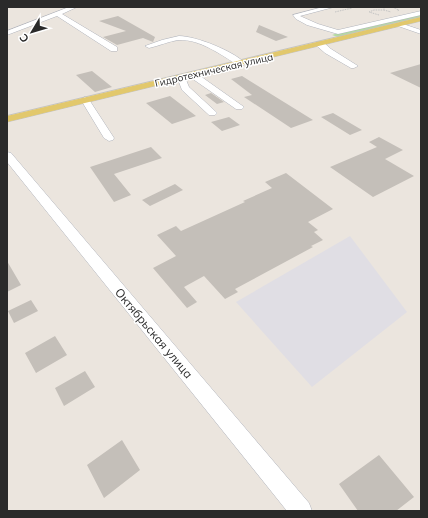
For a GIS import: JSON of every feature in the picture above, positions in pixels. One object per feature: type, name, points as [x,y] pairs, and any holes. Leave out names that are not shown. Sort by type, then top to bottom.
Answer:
[{"type":"main road","name":"Гидротехническая улица","points":[[8,116],[181,78],[421,19]]},
{"type":"street","points":[[7,32],[74,7]]},
{"type":"street","points":[[417,7],[421,8]]},
{"type":"street","points":[[331,10],[296,15],[298,19],[338,32],[421,12]]},
{"type":"street","points":[[57,14],[114,49]]},
{"type":"street","points":[[400,24],[421,32]]},
{"type":"street","points":[[148,46],[180,38],[190,39],[202,43],[241,63]]},
{"type":"street","points":[[320,44],[328,51],[354,66]]},
{"type":"street","points":[[193,75],[239,107]]},
{"type":"street","points":[[181,78],[185,88],[212,113]]},
{"type":"street","points":[[85,100],[109,138]]},
{"type":"street","name":"Октябрьская улица","points":[[7,155],[301,511]]},
{"type":"path","points":[[331,10],[352,8],[349,7]]},
{"type":"path","points":[[380,15],[369,12],[374,10],[399,10],[392,7]]},
{"type":"shaded area","points":[[350,236],[407,312],[312,387],[236,302]]},
{"type":"green space","points":[[421,14],[421,17],[338,37],[332,35],[374,26]]},
{"type":"building","points":[[118,16],[155,37],[153,42],[143,38],[117,45],[103,37],[126,31],[99,21]]},
{"type":"building","points":[[259,25],[288,37],[276,41],[256,32]]},
{"type":"building","points":[[421,64],[421,88],[390,73]]},
{"type":"building","points":[[92,71],[112,87],[95,92],[76,75]]},
{"type":"building","points":[[242,76],[313,120],[291,128],[244,97],[252,95],[231,79]]},
{"type":"building","points":[[211,93],[224,102],[217,104],[205,95]]},
{"type":"building","points":[[170,96],[196,116],[172,124],[146,103]]},
{"type":"building","points":[[333,113],[362,130],[350,135],[321,117]]},
{"type":"building","points":[[229,117],[240,125],[222,131],[211,122]]},
{"type":"building","points":[[379,137],[403,150],[385,159],[414,176],[373,197],[330,167],[377,147],[369,142]]},
{"type":"building","points":[[151,147],[162,158],[114,174],[131,195],[114,202],[90,167]]},
{"type":"building","points":[[286,173],[333,209],[308,222],[318,230],[314,232],[323,240],[311,246],[313,247],[235,289],[238,292],[225,299],[204,276],[184,287],[197,302],[187,308],[153,268],[176,256],[157,235],[176,226],[181,231],[245,202],[243,201],[272,188],[265,182]]},
{"type":"building","points":[[175,184],[183,190],[150,206],[142,200]]},
{"type":"building","points":[[7,261],[21,285],[7,292]]},
{"type":"building","points":[[31,300],[38,311],[14,323],[8,311]]},
{"type":"building","points":[[55,336],[67,355],[36,373],[25,353]]},
{"type":"building","points":[[85,371],[95,387],[64,406],[55,388]]},
{"type":"building","points":[[122,440],[140,470],[104,498],[87,465]]},
{"type":"building","points":[[379,455],[414,497],[396,511],[358,511],[339,484]]}]
